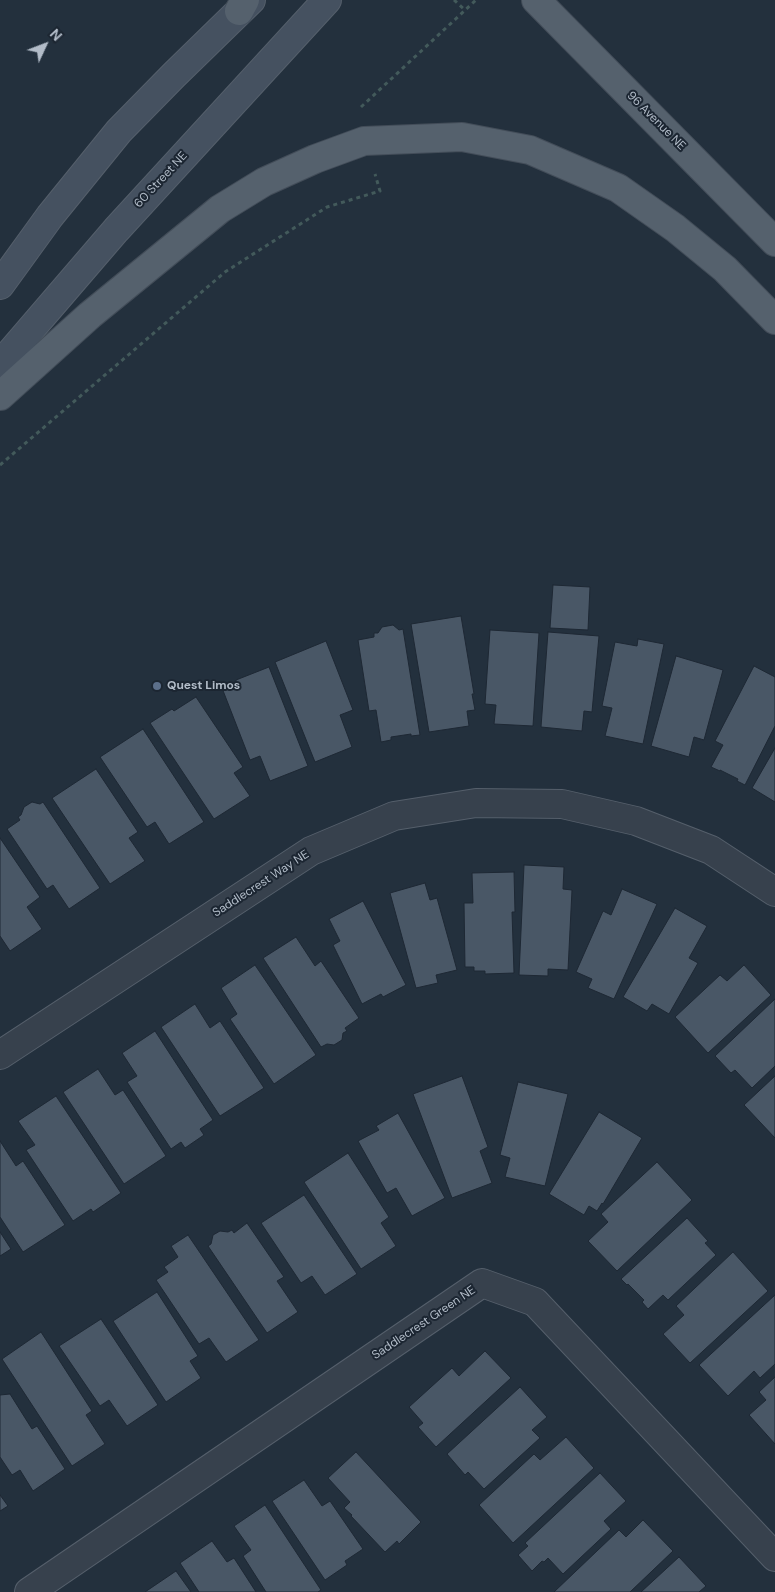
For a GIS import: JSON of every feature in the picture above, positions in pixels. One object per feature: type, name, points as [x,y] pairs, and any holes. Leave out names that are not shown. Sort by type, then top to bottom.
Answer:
[{"type":"main road","name":"60 Street NE","points":[[0,365],[146,196],[327,0]]},
{"type":"main road","name":"96 Avenue NE","points":[[536,0],[775,242]]},
{"type":"main road","points":[[0,285],[50,216],[119,131],[245,4]]},
{"type":"main road","points":[[0,396],[90,315],[220,209],[264,182],[315,159],[364,141],[462,137],[530,150],[618,188],[675,228],[725,269],[775,320]]},
{"type":"street","name":"Saddlecrest Way NE","points":[[0,1055],[311,851],[394,816],[476,803],[562,804],[636,820],[711,850],[775,892]]},
{"type":"street","name":"Saddlecrest Green NE","points":[[30,1592],[482,1283],[535,1302],[775,1557]]},
{"type":"path","points":[[454,0],[465,10]]},
{"type":"path","points":[[357,111],[476,0]]},
{"type":"path","points":[[0,465],[225,272],[327,207],[380,191]]},
{"type":"building","points":[[553,585],[590,587],[588,630],[550,628]]},
{"type":"building","points":[[461,616],[475,710],[467,711],[469,726],[429,732],[411,624]]},
{"type":"building","points":[[393,625],[399,630],[403,629],[420,735],[411,736],[411,734],[391,737],[391,740],[381,742],[376,710],[369,711],[358,640],[374,637],[374,633],[378,633],[382,627]]},
{"type":"building","points":[[490,630],[539,633],[533,726],[494,724],[496,705],[485,704]]},
{"type":"building","points":[[548,632],[599,636],[592,712],[584,711],[582,731],[541,727]]},
{"type":"building","points":[[638,639],[664,644],[643,744],[605,736],[612,708],[602,706],[615,642],[637,646]]},
{"type":"building","points":[[326,641],[353,710],[340,715],[352,747],[315,762],[275,662]]},
{"type":"building","points":[[676,656],[723,670],[704,740],[694,737],[689,757],[651,746]]},
{"type":"building","points":[[754,666],[775,677],[775,726],[745,785],[737,781],[738,779],[711,767],[723,745],[715,741]]},
{"type":"building","points":[[269,667],[308,766],[270,781],[260,756],[250,760],[222,688],[236,682],[236,680]]},
{"type":"building","points":[[196,697],[243,767],[234,773],[250,796],[214,819],[150,723]]},
{"type":"building","points":[[143,729],[204,822],[169,844],[155,822],[147,827],[100,757]]},
{"type":"building","points":[[775,748],[775,802],[752,788]]},
{"type":"building","points":[[96,769],[138,832],[129,838],[145,861],[110,884],[52,798]]},
{"type":"building","points":[[32,802],[40,804],[43,802],[100,888],[69,909],[53,885],[47,889],[7,829],[20,820],[18,817],[21,815],[24,807]]},
{"type":"building","points":[[0,838],[40,897],[27,907],[42,929],[10,951],[0,936]]},
{"type":"building","points":[[524,865],[564,867],[563,889],[572,890],[568,970],[548,969],[548,976],[519,975]]},
{"type":"building","points":[[514,872],[515,912],[512,912],[514,973],[485,974],[485,971],[474,971],[474,967],[465,967],[464,903],[473,903],[472,873]]},
{"type":"building","points":[[425,883],[430,900],[437,898],[457,970],[436,975],[438,983],[416,988],[390,893]]},
{"type":"building","points":[[622,889],[657,904],[614,999],[588,988],[592,979],[576,972],[603,911],[611,915]]},
{"type":"building","points":[[363,901],[406,985],[383,997],[381,994],[362,1004],[333,945],[340,941],[329,919]]},
{"type":"building","points":[[675,908],[707,926],[689,958],[698,963],[669,1014],[652,1004],[647,1011],[623,997]]},
{"type":"building","points":[[296,937],[315,966],[321,961],[359,1018],[345,1028],[347,1031],[343,1033],[342,1040],[334,1045],[327,1044],[321,1047],[263,958]]},
{"type":"building","points":[[255,965],[316,1055],[274,1084],[230,1019],[237,1014],[221,988]]},
{"type":"building","points":[[744,965],[771,995],[708,1053],[675,1017],[720,975],[727,981]]},
{"type":"building","points":[[775,999],[775,1066],[752,1088],[735,1070],[731,1073],[715,1056]]},
{"type":"building","points":[[195,1004],[210,1028],[220,1021],[264,1088],[220,1116],[161,1027]]},
{"type":"building","points":[[155,1031],[213,1120],[200,1129],[204,1135],[185,1148],[181,1142],[171,1149],[127,1082],[137,1076],[122,1053]]},
{"type":"building","points":[[98,1069],[115,1095],[123,1090],[166,1156],[124,1184],[63,1092]]},
{"type":"building","points":[[462,1076],[488,1147],[480,1151],[492,1183],[452,1198],[413,1094]]},
{"type":"building","points":[[775,1076],[775,1138],[744,1105]]},
{"type":"building","points":[[518,1082],[568,1094],[545,1186],[505,1177],[510,1158],[500,1155]]},
{"type":"building","points":[[56,1096],[121,1193],[93,1212],[91,1209],[73,1221],[26,1150],[35,1145],[18,1121]]},
{"type":"building","points":[[599,1112],[642,1138],[603,1204],[597,1211],[589,1206],[584,1215],[549,1194]]},
{"type":"building","points":[[398,1113],[445,1198],[412,1216],[396,1188],[387,1193],[358,1141],[379,1130],[376,1126]]},
{"type":"building","points":[[0,1141],[16,1166],[23,1161],[65,1225],[23,1252],[0,1217]]},
{"type":"building","points":[[348,1153],[389,1217],[381,1223],[396,1246],[361,1269],[304,1182]]},
{"type":"building","points":[[657,1162],[692,1200],[617,1271],[588,1241],[608,1222],[601,1214]]},
{"type":"building","points":[[304,1195],[357,1274],[325,1295],[312,1276],[301,1283],[261,1223]]},
{"type":"building","points":[[687,1218],[708,1241],[705,1243],[716,1255],[668,1300],[663,1295],[648,1309],[642,1302],[644,1300],[621,1279]]},
{"type":"building","points":[[247,1223],[284,1277],[277,1281],[298,1312],[267,1333],[208,1246],[211,1244],[213,1235],[220,1231],[228,1232],[232,1230],[234,1233]]},
{"type":"building","points":[[0,1232],[11,1249],[0,1256]]},
{"type":"building","points":[[188,1235],[259,1340],[226,1362],[209,1338],[199,1344],[156,1280],[168,1272],[164,1267],[178,1257],[171,1246]]},
{"type":"building","points":[[733,1252],[768,1291],[690,1363],[663,1334],[684,1315],[676,1306]]},
{"type":"building","points":[[157,1292],[198,1356],[190,1361],[201,1378],[166,1402],[113,1321]]},
{"type":"building","points":[[775,1295],[775,1364],[760,1378],[754,1371],[728,1396],[699,1365]]},
{"type":"building","points":[[101,1319],[158,1405],[127,1426],[109,1400],[100,1406],[59,1346]]},
{"type":"building","points":[[41,1332],[92,1411],[86,1415],[105,1444],[72,1466],[2,1359]]},
{"type":"building","points":[[485,1351],[511,1378],[436,1447],[418,1427],[423,1423],[409,1407],[452,1368],[459,1376]]},
{"type":"building","points":[[775,1377],[775,1444],[749,1415],[766,1400],[759,1392]]},
{"type":"building","points":[[520,1387],[547,1417],[532,1430],[540,1438],[484,1489],[468,1472],[465,1475],[447,1454]]},
{"type":"building","points":[[10,1394],[32,1429],[37,1426],[65,1469],[33,1491],[20,1470],[12,1475],[0,1457],[0,1395]]},
{"type":"building","points":[[566,1437],[594,1468],[513,1543],[479,1505],[534,1454],[540,1460]]},
{"type":"building","points":[[356,1452],[421,1522],[399,1544],[397,1541],[385,1552],[344,1508],[350,1502],[328,1478]]},
{"type":"building","points":[[600,1473],[626,1501],[604,1521],[611,1529],[563,1574],[548,1558],[532,1571],[518,1555],[528,1546],[525,1543]]},
{"type":"building","points":[[304,1480],[322,1506],[330,1501],[363,1549],[345,1561],[347,1565],[325,1580],[272,1501]]},
{"type":"building","points":[[0,1495],[8,1506],[0,1511]]},
{"type":"building","points":[[265,1505],[321,1590],[318,1592],[266,1592],[243,1556],[251,1550],[234,1526]]},
{"type":"building","points":[[643,1520],[673,1551],[630,1592],[554,1592],[619,1530],[626,1537]]},
{"type":"building","points":[[212,1541],[227,1562],[234,1558],[256,1592],[199,1592],[180,1563]]},
{"type":"building","points":[[679,1557],[706,1586],[699,1592],[641,1592]]},
{"type":"building","points":[[176,1571],[191,1592],[145,1592]]},
{"type":"place","name":"Quest Limos","points":[[157,686]]}]
